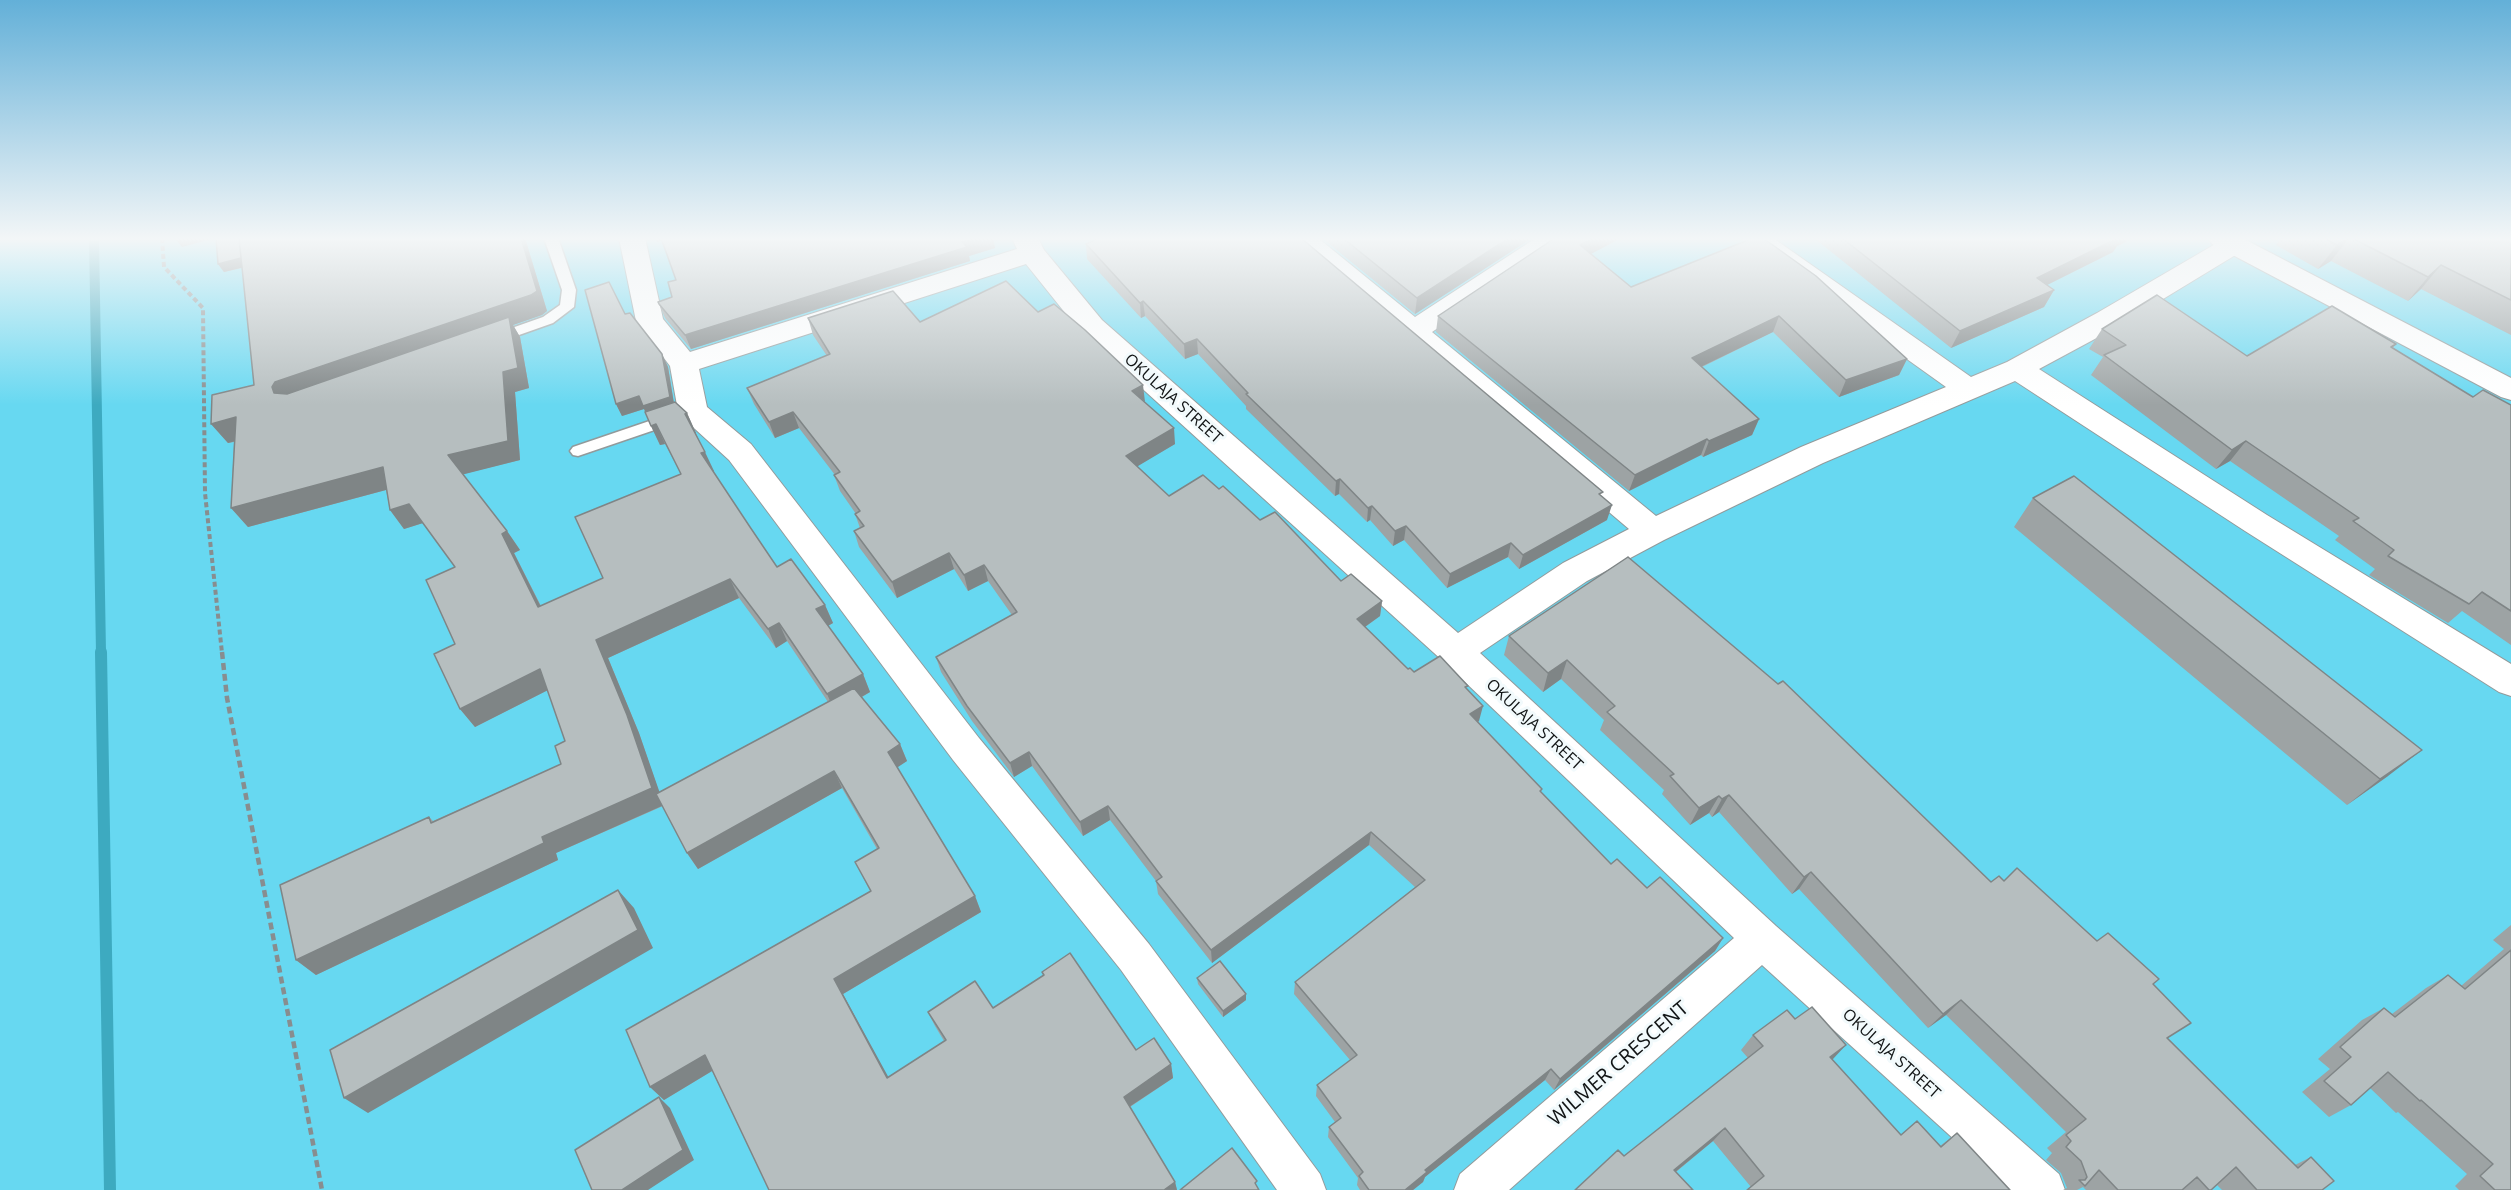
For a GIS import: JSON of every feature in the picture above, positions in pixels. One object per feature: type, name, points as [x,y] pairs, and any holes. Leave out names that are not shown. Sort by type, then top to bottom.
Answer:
[{"type":"street","points":[[644,294],[650,321],[684,364],[693,411],[740,452],[966,749],[1135,957],[1304,1190]]},
{"type":"street","points":[[684,364],[888,294]]},
{"type":"street","name":"OKULAJA STREET","points":[[1066,294],[1092,327],[1456,652],[1762,939],[2043,1190]]},
{"type":"street","points":[[1370,294],[1653,531]]},
{"type":"street","points":[[1415,330],[1470,294]]},
{"type":"street","points":[[1833,294],[1968,389]]},
{"type":"street","points":[[1456,652],[1575,572],[1653,531],[1812,455],[2017,369],[2107,320],[2147,294]]},
{"type":"street","points":[[2327,294],[2511,390]]},
{"type":"street","points":[[2017,369],[2256,523],[2511,682]]},
{"type":"street","name":"WILMER CRESCENT","points":[[1476,1190],[1762,939]]},
{"type":"lane","points":[[483,343],[549,320],[567,307],[569,294]]},
{"type":"lane","points":[[579,451],[693,411]]},
{"type":"path","points":[[189,294],[202,308],[205,493],[227,698],[285,1009],[322,1190]]},
{"type":"shaded area","points":[[0,294],[2511,294],[2511,1190],[0,1190]]},
{"type":"building","points":[[245,294],[533,294],[275,382],[272,387],[274,393],[287,394],[509,317],[518,368],[503,372],[508,441],[448,455],[507,531],[502,534],[538,607],[603,578],[575,517],[681,474],[656,424],[651,426],[645,412],[675,402],[687,413],[685,414],[705,452],[701,453],[777,567],[791,559],[825,605],[816,609],[863,674],[827,694],[779,623],[768,629],[730,579],[596,640],[627,715],[652,788],[542,837],[544,843],[296,960],[280,885],[429,817],[431,823],[561,764],[555,746],[565,741],[540,669],[460,709],[434,654],[455,644],[426,580],[455,567],[409,504],[390,510],[383,467],[231,508],[236,417],[211,424],[212,395],[254,385]]},
{"type":"building","points":[[586,294],[615,294],[625,314],[630,313],[662,354],[670,397],[643,406],[639,396],[616,404]]},
{"type":"building","points":[[671,294],[818,294],[685,335],[658,302],[672,297]]},
{"type":"building","points":[[885,294],[895,294],[920,322],[980,294],[1019,294],[1038,312],[1054,304],[1143,385],[1132,391],[1174,428],[1126,456],[1169,496],[1203,475],[1219,489],[1223,486],[1260,520],[1275,512],[1341,581],[1351,574],[1382,601],[1357,619],[1408,669],[1414,672],[1440,656],[1483,706],[1470,714],[1611,864],[1617,859],[1647,888],[1660,877],[1723,938],[1560,1079],[1551,1069],[1425,1170],[1427,1172],[1405,1190],[1369,1190],[1359,1176],[1363,1172],[1329,1127],[1341,1118],[1317,1085],[1357,1055],[1295,982],[1425,880],[1371,832],[1211,950],[1156,881],[1162,877],[1108,806],[1080,822],[1029,752],[1010,763],[967,706],[936,657],[1017,612],[984,565],[964,575],[949,553],[892,582],[854,531],[864,526],[855,514],[860,511],[834,475],[840,472],[793,412],[769,422],[747,388],[830,354],[808,318]]},
{"type":"building","points":[[1131,294],[1367,294],[1603,492],[1599,494],[1612,505],[1523,555],[1511,543],[1450,574],[1406,526],[1395,531],[1372,506],[1368,508],[1340,479],[1336,481],[1246,394],[1248,393],[1197,339],[1184,344],[1143,301],[1140,303]]},
{"type":"building","points":[[1411,294],[1424,294],[1417,298]]},
{"type":"building","points":[[1472,294],[1835,294],[1907,359],[1846,380],[1779,316],[1692,358],[1759,419],[1709,441],[1707,439],[1635,475],[1438,316]]},
{"type":"building","points":[[1912,294],[2046,294],[1960,331]]},
{"type":"building","points":[[2498,294],[2511,294],[2511,300]]},
{"type":"building","points":[[2157,295],[2247,356],[2332,306],[2396,344],[2391,347],[2473,397],[2483,390],[2511,405],[2511,611],[2482,592],[2469,604],[2388,556],[2394,550],[2353,521],[2359,518],[2246,441],[2232,450],[2104,355],[2126,345],[2102,329]]},
{"type":"building","points":[[2074,476],[2422,750],[2380,779],[2033,498]]},
{"type":"building","points":[[1628,557],[1778,684],[1783,681],[1991,882],[1999,876],[2004,881],[2017,868],[2097,941],[2108,933],[2159,979],[2153,984],[2191,1023],[2167,1038],[2298,1168],[2311,1157],[2334,1181],[2322,1190],[2257,1190],[2236,1167],[2211,1190],[2197,1177],[2182,1190],[2118,1190],[2099,1170],[2085,1186],[2079,1180],[2085,1180],[2087,1177],[2081,1161],[2066,1147],[2071,1141],[2066,1135],[2086,1119],[1961,1000],[1943,1014],[1811,872],[1804,877],[1729,795],[1722,799],[1719,796],[1699,808],[1670,776],[1674,774],[1607,712],[1615,706],[1567,660],[1548,673],[1509,636]]},
{"type":"building","points":[[854,688],[900,744],[888,752],[975,896],[834,979],[887,1078],[946,1040],[928,1012],[975,981],[993,1008],[1044,975],[1042,972],[1070,953],[1136,1050],[1154,1038],[1171,1064],[1124,1097],[1175,1182],[1164,1190],[769,1190],[705,1055],[650,1087],[626,1030],[871,891],[855,862],[879,848],[834,771],[687,853],[656,794]]},
{"type":"building","points":[[618,890],[638,930],[344,1098],[330,1050]]},
{"type":"building","points":[[2511,950],[2511,1190],[2495,1190],[2480,1176],[2493,1164],[2388,1072],[2351,1105],[2324,1081],[2351,1057],[2340,1047],[2384,1008],[2395,1017],[2448,975],[2465,989]]},
{"type":"building","points":[[1220,961],[1246,994],[1223,1011],[1197,978]]},
{"type":"building","points":[[1812,1007],[1846,1045],[1830,1057],[1901,1135],[1917,1121],[1941,1147],[1957,1133],[2010,1190],[1747,1190],[1764,1176],[1725,1128],[1674,1170],[1693,1190],[1575,1190],[1618,1150],[1624,1156],[1763,1046],[1753,1035],[1787,1010],[1795,1019]]},
{"type":"building","points":[[659,1097],[683,1150],[622,1190],[592,1190],[575,1150]]},
{"type":"building","points":[[1232,1148],[1257,1181],[1255,1183],[1259,1190],[1180,1190]]},
{"type":"waterway","points":[[95,294],[101,653]]},
{"type":"waterway","points":[[101,652],[110,1190]]}]
